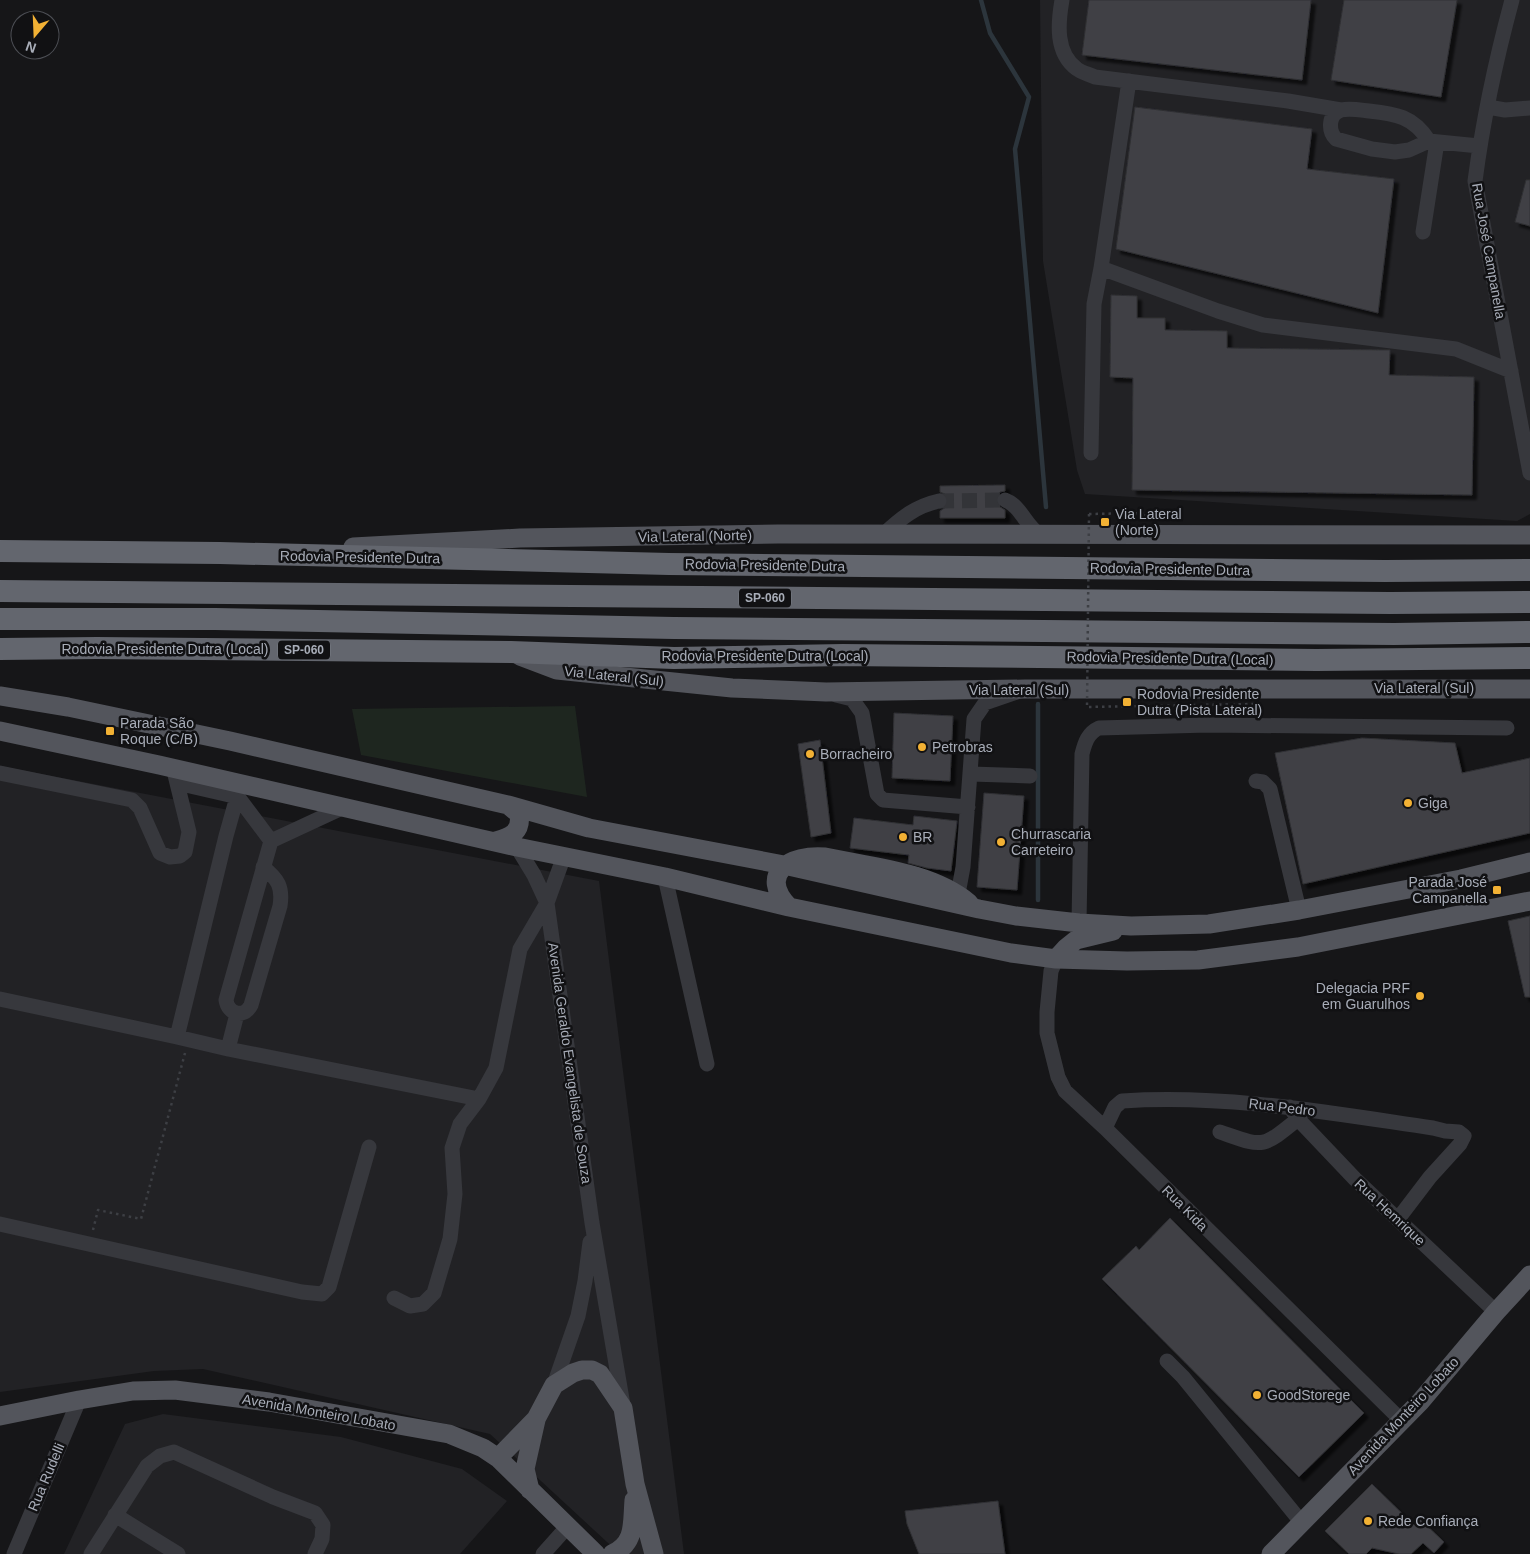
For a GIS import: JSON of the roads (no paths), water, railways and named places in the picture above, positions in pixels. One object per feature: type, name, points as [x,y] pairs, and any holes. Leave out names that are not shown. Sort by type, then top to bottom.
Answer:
[{"type":"highway","name":"Rodovia Presidente Dutra","points":[[0,551],[220,553],[669,564],[1366,571],[1530,570]]},
{"type":"highway","name":"SP-060","points":[[0,591],[1372,603],[1530,602]]},
{"type":"highway","name":"SP-060","points":[[0,618],[215,619],[684,628],[1384,634],[1530,632]]},
{"type":"highway","name":"Rodovia Presidente Dutra (Local)","points":[[0,649],[107,648],[512,652],[674,658],[843,655],[1316,660],[1530,658]]},
{"type":"main road","name":"Via Lateral (Norte)","points":[[220,553],[520,538],[778,534],[1530,535]]},
{"type":"main road","name":"Via Lateral (Sul)","points":[[512,652],[557,670],[732,688],[826,692],[1024,689],[1530,689]]},
{"type":"main road","points":[[0,696],[68,707],[230,741],[508,805],[589,828],[784,866],[974,908],[1016,916],[1079,923],[1131,926],[1210,924],[1299,910],[1461,878],[1530,862]]},
{"type":"main road","points":[[0,731],[175,776],[239,790],[342,808],[517,847],[665,877],[789,907],[1011,953],[1056,959],[1198,960],[1298,948],[1530,901]]},
{"type":"main road","points":[[496,841],[514,834],[519,825],[519,814],[508,805]]},
{"type":"main road","points":[[789,907],[782,899],[778,890],[779,872],[784,866],[804,857],[825,857],[918,877],[958,894],[974,908]]},
{"type":"main road","points":[[1056,959],[1076,940],[1131,926]]},
{"type":"main road","name":"Avenida Monteiro Lobato","points":[[1279,1551],[1302,1523],[1420,1402],[1530,1275]]},
{"type":"main road","name":"Avenida Geraldo Evangelista de Souza","points":[[498,1458],[536,1419],[554,1385],[573,1373],[582,1370],[592,1370],[600,1374],[623,1408],[635,1484],[654,1554]]},
{"type":"main road","name":"Avenida Monteiro Lobato","points":[[0,1416],[133,1391],[175,1390],[269,1402],[449,1434],[483,1448],[498,1458],[596,1554]]},
{"type":"main road","points":[[530,1490],[525,1469],[536,1419]]},
{"type":"main road","points":[[612,1554],[621,1550],[630,1536],[635,1484]]},
{"type":"street","points":[[1062,0],[1058,32],[1062,48],[1068,61],[1078,70],[1095,77],[1288,101],[1341,110],[1352,109],[1392,113],[1402,116],[1421,128],[1433,141],[1423,232]]},
{"type":"street","name":"Rua José Campanella","points":[[1512,0],[1498,51],[1479,146],[1475,181],[1530,473]]},
{"type":"street","points":[[1091,453],[1094,304],[1128,81]]},
{"type":"street","points":[[1488,107],[1505,110],[1530,108]]},
{"type":"street","points":[[1341,110],[1333,117],[1329,127],[1332,135],[1341,141],[1395,152],[1409,150],[1433,141],[1479,146]]},
{"type":"street","points":[[1101,268],[1218,311],[1263,325],[1456,349],[1511,371]]},
{"type":"street","points":[[1005,500],[1017,507],[1033,530],[1040,534]]},
{"type":"street","points":[[884,534],[904,516],[916,509],[940,502]]},
{"type":"street","points":[[958,894],[963,867],[974,718],[985,703],[1024,689]]},
{"type":"street","points":[[826,692],[852,699],[862,713],[877,794],[882,800],[968,807]]},
{"type":"street","points":[[1079,923],[1082,754],[1088,737],[1094,730],[1099,728],[1208,726],[1508,728]]},
{"type":"street","points":[[0,773],[132,800],[140,808],[160,853],[170,857],[180,856],[184,852],[190,832],[175,776]]},
{"type":"street","points":[[971,774],[1030,776]]},
{"type":"street","points":[[1256,781],[1262,782],[1270,788],[1299,910]]},
{"type":"street","points":[[239,790],[271,841],[226,1000],[227,1006],[237,1014],[249,1010],[251,1005],[280,906],[282,893],[278,883],[264,866]]},
{"type":"street","points":[[183,1038],[226,836],[239,790]]},
{"type":"street","points":[[271,841],[342,808]]},
{"type":"street","name":"Avenida Geraldo Evangelista de Souza","points":[[517,847],[534,875],[547,903],[592,1223],[623,1408]]},
{"type":"street","name":"Avenida Geraldo Evangelista de Souza","points":[[547,903],[564,856]]},
{"type":"street","points":[[665,877],[707,1064]]},
{"type":"street","points":[[394,1298],[410,1306],[423,1304],[434,1293],[450,1239],[455,1194],[452,1148],[460,1124],[480,1099],[496,1068],[520,949],[547,903]]},
{"type":"street","name":"Rua Kida","points":[[1056,959],[1051,971],[1047,1033],[1058,1077],[1064,1091],[1105,1128],[1402,1420]]},
{"type":"street","points":[[0,999],[228,1049],[480,1099]]},
{"type":"street","points":[[228,1049],[237,1014]]},
{"type":"street","name":"Rua Pedro","points":[[1105,1128],[1115,1107],[1122,1101],[1207,1099],[1294,1113],[1459,1132],[1464,1136],[1460,1144],[1430,1177],[1398,1218]]},
{"type":"street","points":[[1220,1132],[1255,1144],[1266,1142],[1275,1138],[1294,1113]]},
{"type":"street","name":"Rua Hemrique","points":[[1294,1113],[1355,1179],[1496,1312]]},
{"type":"street","points":[[0,1224],[302,1292],[322,1294],[329,1287],[369,1147]]},
{"type":"street","name":"Avenida Geraldo Evangelista de Souza","points":[[554,1385],[578,1316],[585,1281],[592,1223]]},
{"type":"street","points":[[1167,1362],[1183,1378],[1302,1523]]},
{"type":"street","name":"Rua Rudelli","points":[[14,1554],[79,1400]]},
{"type":"street","points":[[91,1554],[147,1466],[160,1456],[174,1452],[315,1513],[323,1525],[322,1539],[315,1554]]},
{"type":"street","points":[[115,1515],[178,1554]]},
{"type":"street","points":[[543,1554],[568,1526]]},
{"type":"waterway","points":[[981,0],[990,33],[1029,97],[1015,149],[1046,507]]},
{"type":"waterway","points":[[1038,704],[1038,900]]},
{"type":"tunnel","points":[[939,501],[1005,500]]},
{"type":"place","name":"Via Lateral (Norte)","points":[[1105,522]]},
{"type":"place","name":"Rodovia Presidente Dutra (Pista Lateral)","points":[[1127,702]]},
{"type":"place","name":"Parada São Roque (C/B)","points":[[110,731]]},
{"type":"place","name":"Petrobras","points":[[922,747]]},
{"type":"place","name":"Borracheiro","points":[[810,754]]},
{"type":"place","name":"Giga","points":[[1408,803]]},
{"type":"place","name":"BR","points":[[903,837]]},
{"type":"place","name":"Churrascaria Carreteiro","points":[[1001,842]]},
{"type":"place","name":"Parada José Campanella","points":[[1497,890]]},
{"type":"place","name":"Delegacia PRF em Guarulhos","points":[[1420,996]]},
{"type":"place","name":"GoodStorege","points":[[1257,1395]]},
{"type":"place","name":"Rede Confiança","points":[[1368,1521]]}]
